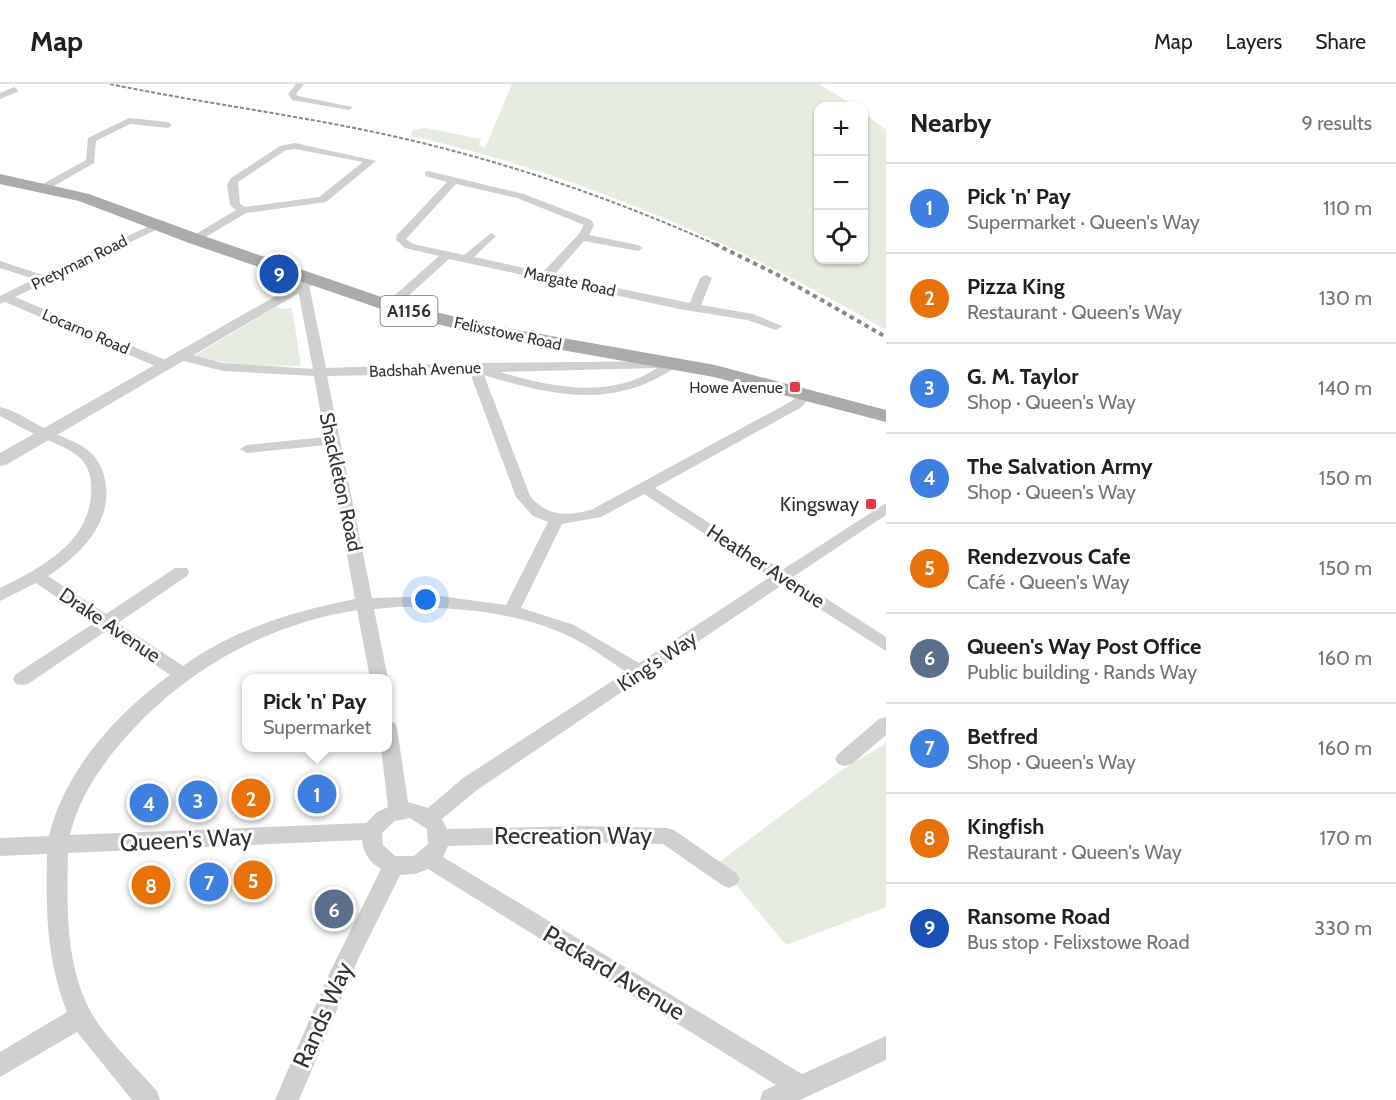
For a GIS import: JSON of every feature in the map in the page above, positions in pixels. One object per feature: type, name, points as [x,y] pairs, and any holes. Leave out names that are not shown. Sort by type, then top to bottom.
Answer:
[{"type":"main road","name":"Felixstowe Road","points":[[0,179],[83,197],[307,282],[390,306],[483,330],[715,371],[886,416]]},
{"type":"street","points":[[300,84],[292,94],[295,98],[349,107]]},
{"type":"street","points":[[0,96],[14,90]]},
{"type":"street","points":[[43,188],[91,161],[91,140],[129,121],[168,125]]},
{"type":"street","points":[[195,239],[243,210],[322,200],[371,161],[295,146],[283,148],[234,180],[232,185],[235,205],[243,210]]},
{"type":"street","points":[[428,174],[520,196],[579,218],[589,225],[582,237],[546,276]]},
{"type":"street","name":"Margate Road","points":[[454,181],[401,237],[401,240],[409,246],[447,255],[679,305],[749,317],[776,326]]},
{"type":"street","name":"Pretyman Road","points":[[3,299],[158,225]]},
{"type":"street","points":[[466,259],[491,236]]},
{"type":"street","points":[[582,237],[638,248]]},
{"type":"street","points":[[390,306],[447,255]]},
{"type":"street","points":[[0,264],[44,279]]},
{"type":"street","points":[[695,306],[706,278]]},
{"type":"street","points":[[0,461],[307,282]]},
{"type":"street","name":"Shackleton Road","points":[[307,282],[319,372],[379,674]]},
{"type":"street","name":"Locarno Road","points":[[3,299],[165,364]]},
{"type":"street","name":"Badshah Avenue","points":[[180,356],[223,367],[248,370],[319,372],[474,367],[621,367],[671,364]]},
{"type":"street","points":[[474,367],[527,385],[568,392],[593,392],[622,389],[645,381],[658,375],[671,364]]},
{"type":"street","points":[[474,367],[523,497],[531,508],[542,515],[557,519],[572,520],[596,514],[795,405],[807,395]]},
{"type":"street","points":[[0,411],[85,455],[98,477],[100,499],[89,529],[55,565],[38,577],[0,596]]},
{"type":"street","points":[[247,449],[333,440]]},
{"type":"street","name":"Heather Avenue","points":[[645,488],[886,645]]},
{"type":"street","name":"King's Way","points":[[430,818],[470,784],[641,673],[886,508]]},
{"type":"street","points":[[511,611],[557,519]]},
{"type":"street","points":[[22,679],[181,572]]},
{"type":"street","name":"Drake Avenue","points":[[38,577],[182,674]]},
{"type":"street","points":[[148,1100],[81,1017],[60,948],[58,845],[73,798],[94,764],[117,733],[182,674],[230,645],[282,623],[321,611],[366,604],[415,602],[511,611],[567,629],[595,642],[641,673]]},
{"type":"street","points":[[844,759],[886,724]]},
{"type":"street","points":[[390,752],[399,811]]},
{"type":"street","points":[[399,811],[418,812],[430,818],[437,826],[440,838],[438,848],[429,859],[418,865],[394,866],[378,856],[373,847],[372,831],[386,816],[399,811]]},
{"type":"street","name":"Queen's Way","points":[[0,847],[372,831]]},
{"type":"street","name":"Recreation Way","points":[[440,838],[572,834],[667,836],[729,879]]},
{"type":"street","name":"Packard Avenue","points":[[429,859],[800,1086]]},
{"type":"street","name":"Rands Way","points":[[287,1100],[375,899],[394,866]]},
{"type":"street","points":[[0,1065],[81,1017]]},
{"type":"street","points":[[772,1100],[886,1048]]},
{"type":"shaded area","points":[[512,84],[819,84],[848,102],[814,102],[814,264],[868,264],[868,116],[886,130],[886,330],[773,269],[656,215],[535,170],[473,151],[411,136],[413,130],[426,128],[481,139],[479,145],[485,148]]},
{"type":"shaded area","points":[[276,307],[292,308],[301,366],[243,365],[192,357]]},
{"type":"shaded area","points":[[886,739],[886,907],[786,945],[718,863],[842,770],[885,744]]},
{"type":"railway","points":[[110,84],[339,125],[453,151],[569,186],[719,246]]},
{"type":"railway","points":[[715,244],[776,274],[886,337]]},
{"type":"place","name":"Ransome Road","points":[[279,274]]},
{"type":"place","name":"Howe Avenue","points":[[795,387]]},
{"type":"place","name":"Kingsway","points":[[871,504]]},
{"type":"place","name":"Pick 'n' Pay","points":[[317,794]]},
{"type":"place","name":"Pizza King","points":[[251,798]]},
{"type":"place","name":"G. M. Taylor","points":[[198,800]]},
{"type":"place","name":"The Salvation Army","points":[[149,803]]},
{"type":"place","name":"Rendezvous Cafe","points":[[253,880]]},
{"type":"place","name":"Betfred","points":[[209,882]]},
{"type":"place","name":"Kingfish","points":[[151,885]]},
{"type":"place","name":"Queen's Way Post Office","points":[[334,909]]}]
